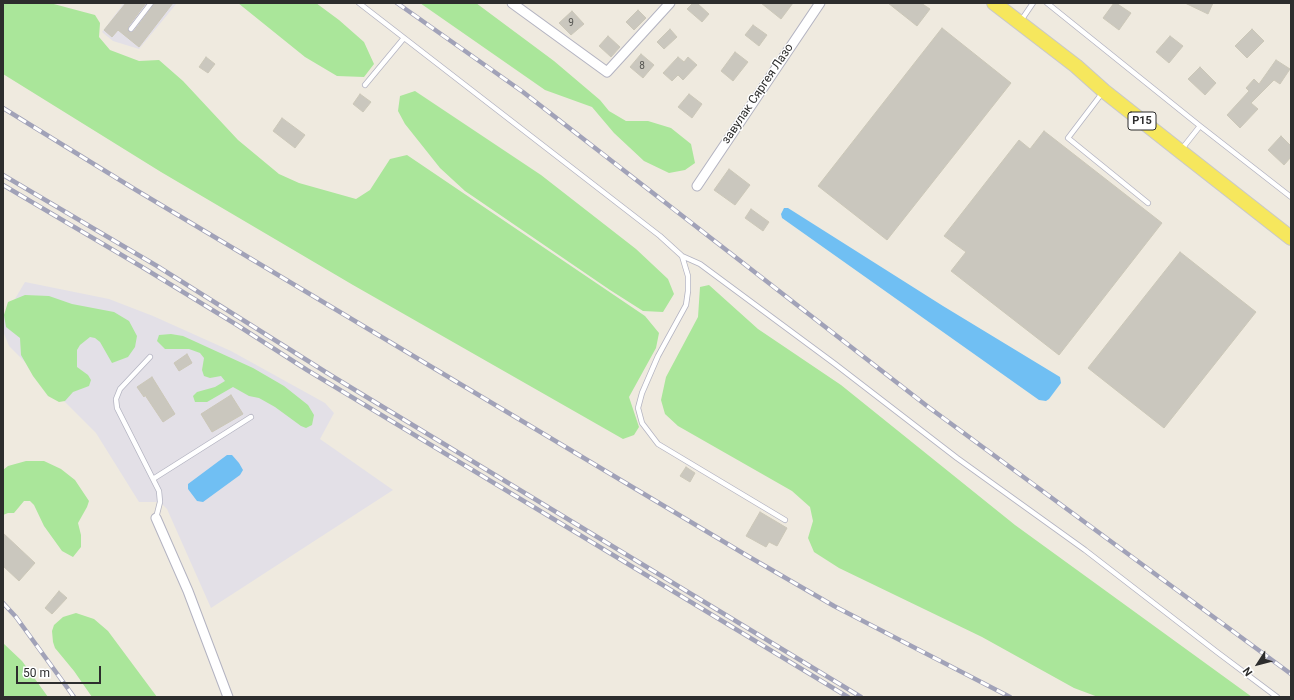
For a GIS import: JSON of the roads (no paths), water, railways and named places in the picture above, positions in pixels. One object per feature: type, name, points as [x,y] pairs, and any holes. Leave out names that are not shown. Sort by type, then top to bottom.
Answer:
[{"type":"main road","name":"Р15","points":[[994,3],[1076,66],[1104,91],[1291,238]]},
{"type":"street","points":[[512,3],[607,72],[670,3]]},
{"type":"street","name":"завулак Сяргея Лазо","points":[[697,186],[820,3]]},
{"type":"street","points":[[156,518],[188,591],[228,697]]},
{"type":"lane","points":[[131,29],[151,3]]},
{"type":"lane","points":[[359,3],[653,231],[682,256],[700,264],[835,364],[957,458],[1085,550],[1216,652],[1277,697]]},
{"type":"lane","points":[[1019,23],[1033,3]]},
{"type":"lane","points":[[1046,3],[1291,197]]},
{"type":"lane","points":[[365,85],[404,38]]},
{"type":"lane","points":[[1104,91],[1068,138],[1148,203]]},
{"type":"lane","points":[[1180,151],[1200,126]]},
{"type":"lane","points":[[682,256],[688,276],[686,305],[658,356],[642,393],[638,408],[642,423],[658,444],[785,520]]},
{"type":"lane","points":[[150,357],[120,389],[116,399],[117,408],[159,491],[160,502],[156,518]]},
{"type":"lane","points":[[153,479],[251,417]]},
{"type":"water","points":[[784,208],[788,208],[943,306],[1060,377],[1061,383],[1049,399],[1046,401],[1039,400],[782,218],[781,214]]},
{"type":"water","points":[[227,455],[232,455],[239,463],[243,470],[240,475],[203,502],[197,501],[188,489],[188,484]]},
{"type":"railway","points":[[397,3],[523,92],[927,406],[1291,674]]},
{"type":"railway","points":[[3,108],[136,190],[746,555],[834,606],[1010,697]]},
{"type":"railway","points":[[3,175],[157,266],[332,376],[861,697]]},
{"type":"railway","points":[[3,185],[142,267],[307,370],[848,697]]},
{"type":"railway","points":[[3,603],[16,617],[74,697]]}]
